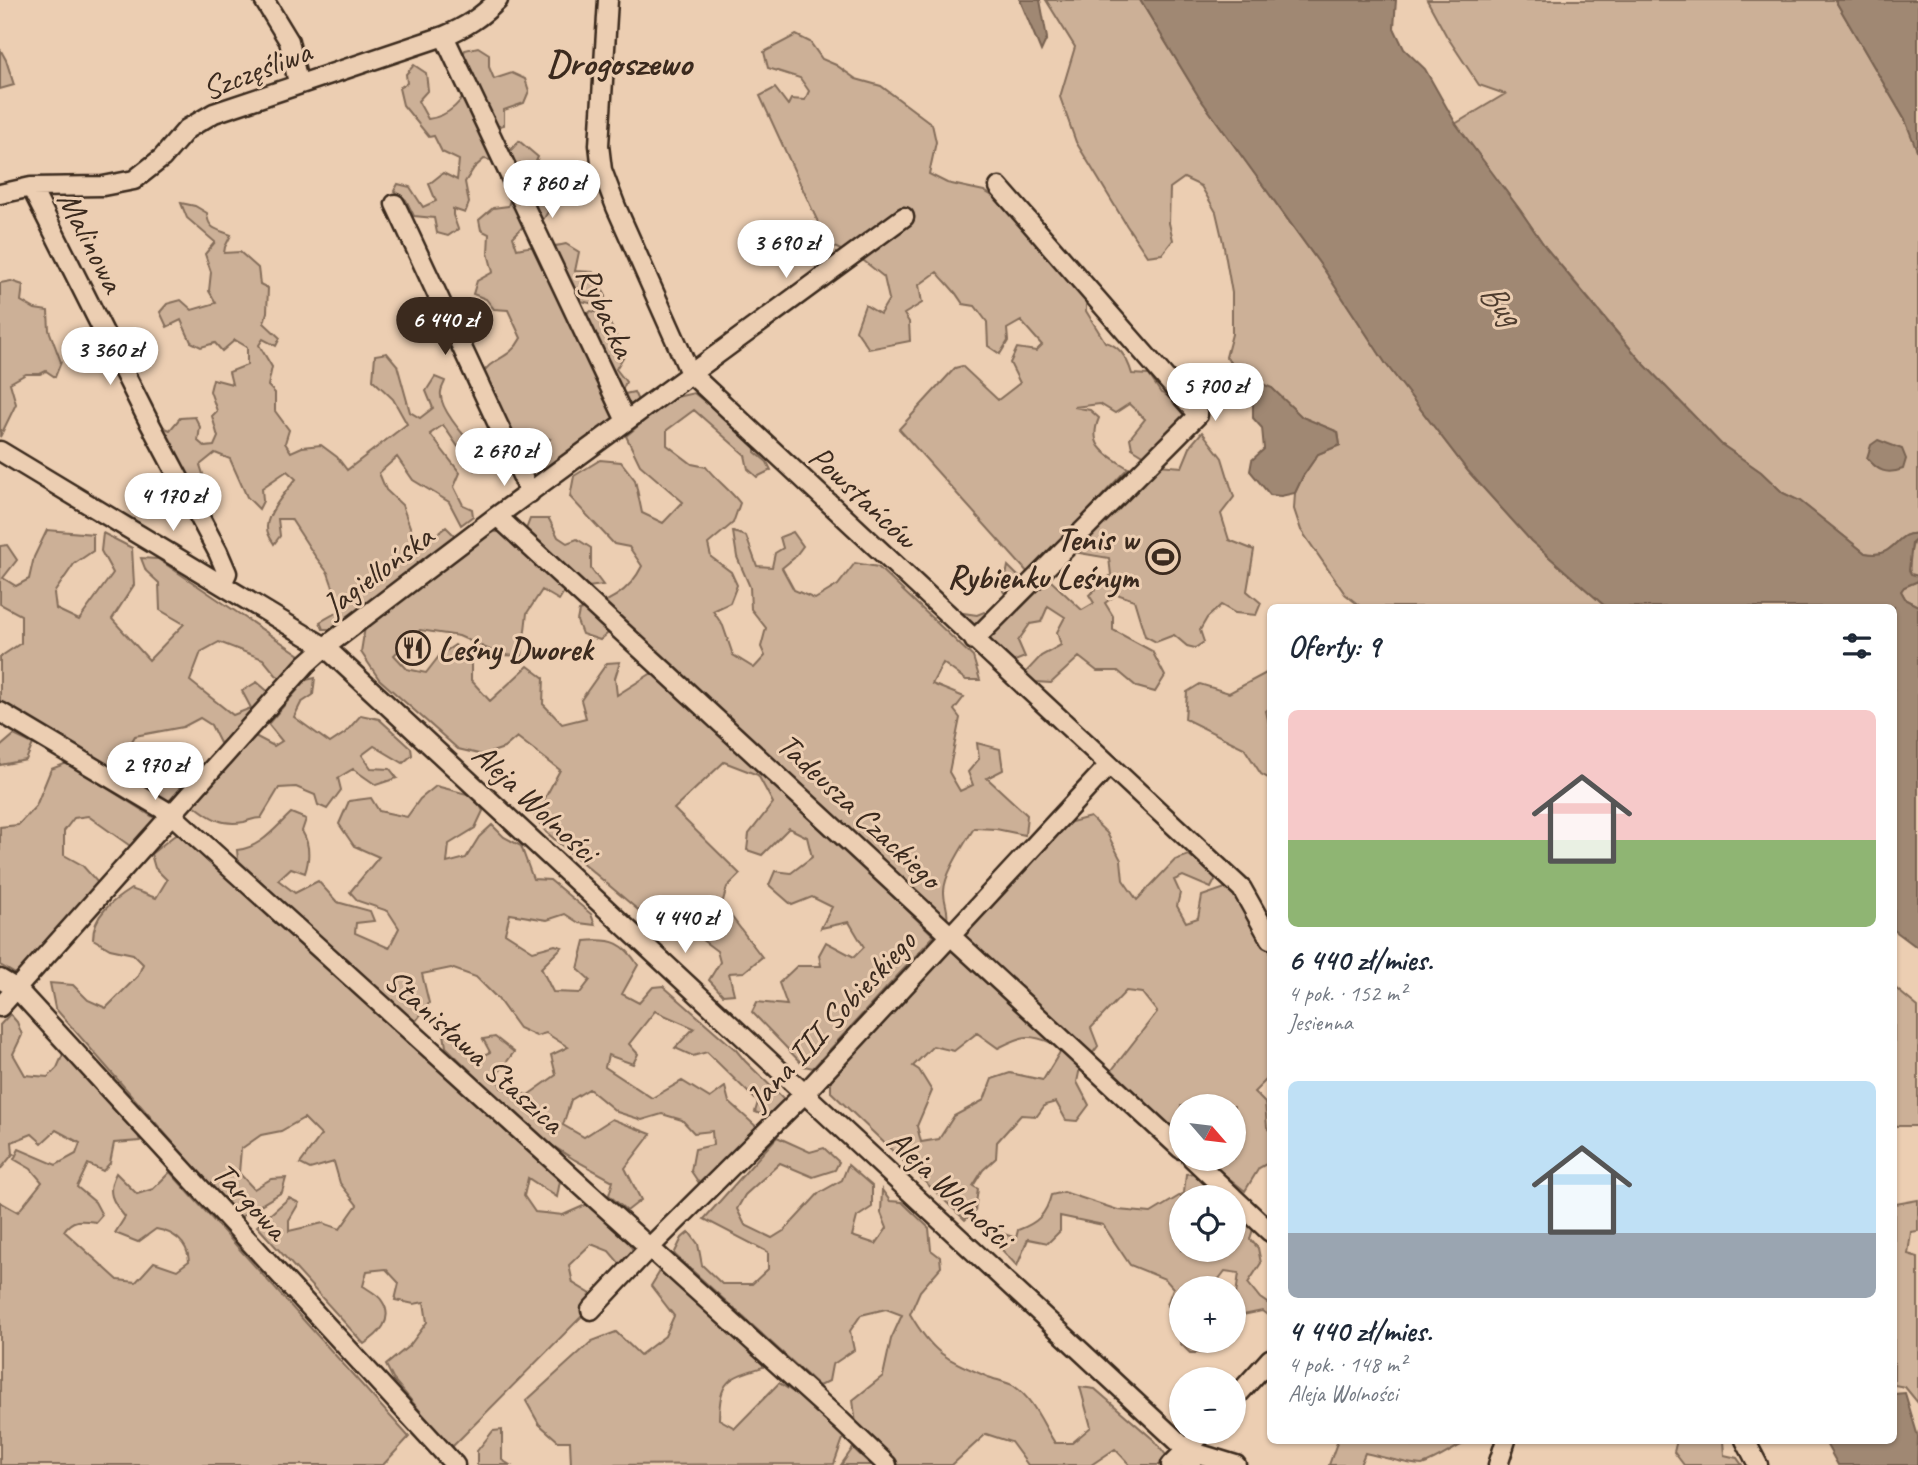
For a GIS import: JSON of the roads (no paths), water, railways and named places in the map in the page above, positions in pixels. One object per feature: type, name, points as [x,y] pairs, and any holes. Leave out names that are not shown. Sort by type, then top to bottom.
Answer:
[{"type":"street","points":[[264,0],[289,41],[298,83]]},
{"type":"street","name":"Szczęśliwa","points":[[0,194],[31,187],[103,186],[134,180],[162,158],[187,129],[214,113],[444,36],[482,16],[498,0]]},
{"type":"street","name":"Powstańców","points":[[608,0],[599,134],[603,170],[616,207],[690,373],[1242,889],[1267,934]]},
{"type":"street","name":"Rybacka","points":[[444,36],[626,421]]},
{"type":"street","name":"Malinowa","points":[[31,187],[218,552],[227,573],[222,584]]},
{"type":"street","points":[[974,640],[1198,415],[999,187]]},
{"type":"street","points":[[395,204],[530,493]]},
{"type":"street","name":"Jagiellońska","points":[[0,1007],[306,664],[497,516],[904,218]]},
{"type":"street","name":"Aleja Wolności","points":[[0,451],[325,648],[805,1093],[1189,1457]]},
{"type":"street","name":"Tadeusza Czackiego","points":[[497,516],[1169,1138]]},
{"type":"street","name":"Stanisława Staszica","points":[[0,712],[170,814],[832,1412],[887,1465]]},
{"type":"street","name":"Jana III Sobieskiego","points":[[591,1310],[649,1248],[805,1093],[1108,765]]},
{"type":"street","name":"Targowa","points":[[0,978],[17,989],[455,1465]]},
{"type":"street","points":[[1206,1171],[1220,1185]]},
{"type":"street","points":[[1246,1209],[1267,1229]]},
{"type":"street","points":[[1246,1386],[1267,1362]]},
{"type":"street","points":[[1498,1465],[1505,1444]]},
{"type":"street","points":[[1747,1444],[1758,1465]]},
{"type":"street","points":[[1171,1465],[1189,1457],[1236,1465]]},
{"type":"water","points":[[1020,0],[1040,0],[1047,38],[1041,51]]},
{"type":"water","name":"Bug","points":[[1140,0],[1396,0],[1394,28],[1404,49],[1425,69],[1456,124],[1546,248],[1641,361],[1721,444],[1761,472],[1783,493],[1800,501],[1865,553],[1883,552],[1904,536],[1918,534],[1918,538],[1912,543],[1909,570],[1911,574],[1918,576],[1918,581],[1901,591],[1906,600],[1918,606],[1918,948],[1897,932],[1897,604],[1603,604],[1531,541],[1468,471],[1386,364],[1325,271],[1199,97]]},
{"type":"water","points":[[1835,0],[1918,0],[1918,153],[1905,120]]},
{"type":"water","points":[[1258,382],[1272,388],[1302,417],[1338,432],[1340,445],[1318,454],[1295,493],[1270,495],[1250,471],[1252,460],[1264,449],[1262,428],[1253,418],[1253,396]]},
{"type":"water","points":[[1878,440],[1902,449],[1906,459],[1903,469],[1883,471],[1867,458],[1871,445]]},
{"type":"water","points":[[1905,1393],[1918,1437],[1917,1465],[1838,1465],[1826,1444],[1897,1444],[1897,1394]]},
{"type":"place","name":"Tenis w Rybienku Leśnym","points":[[1163,557]]},
{"type":"place","name":"Leśny Dworek","points":[[413,648]]},
{"type":"district","name":"Drogoszewo","points":[[619,62]]}]
